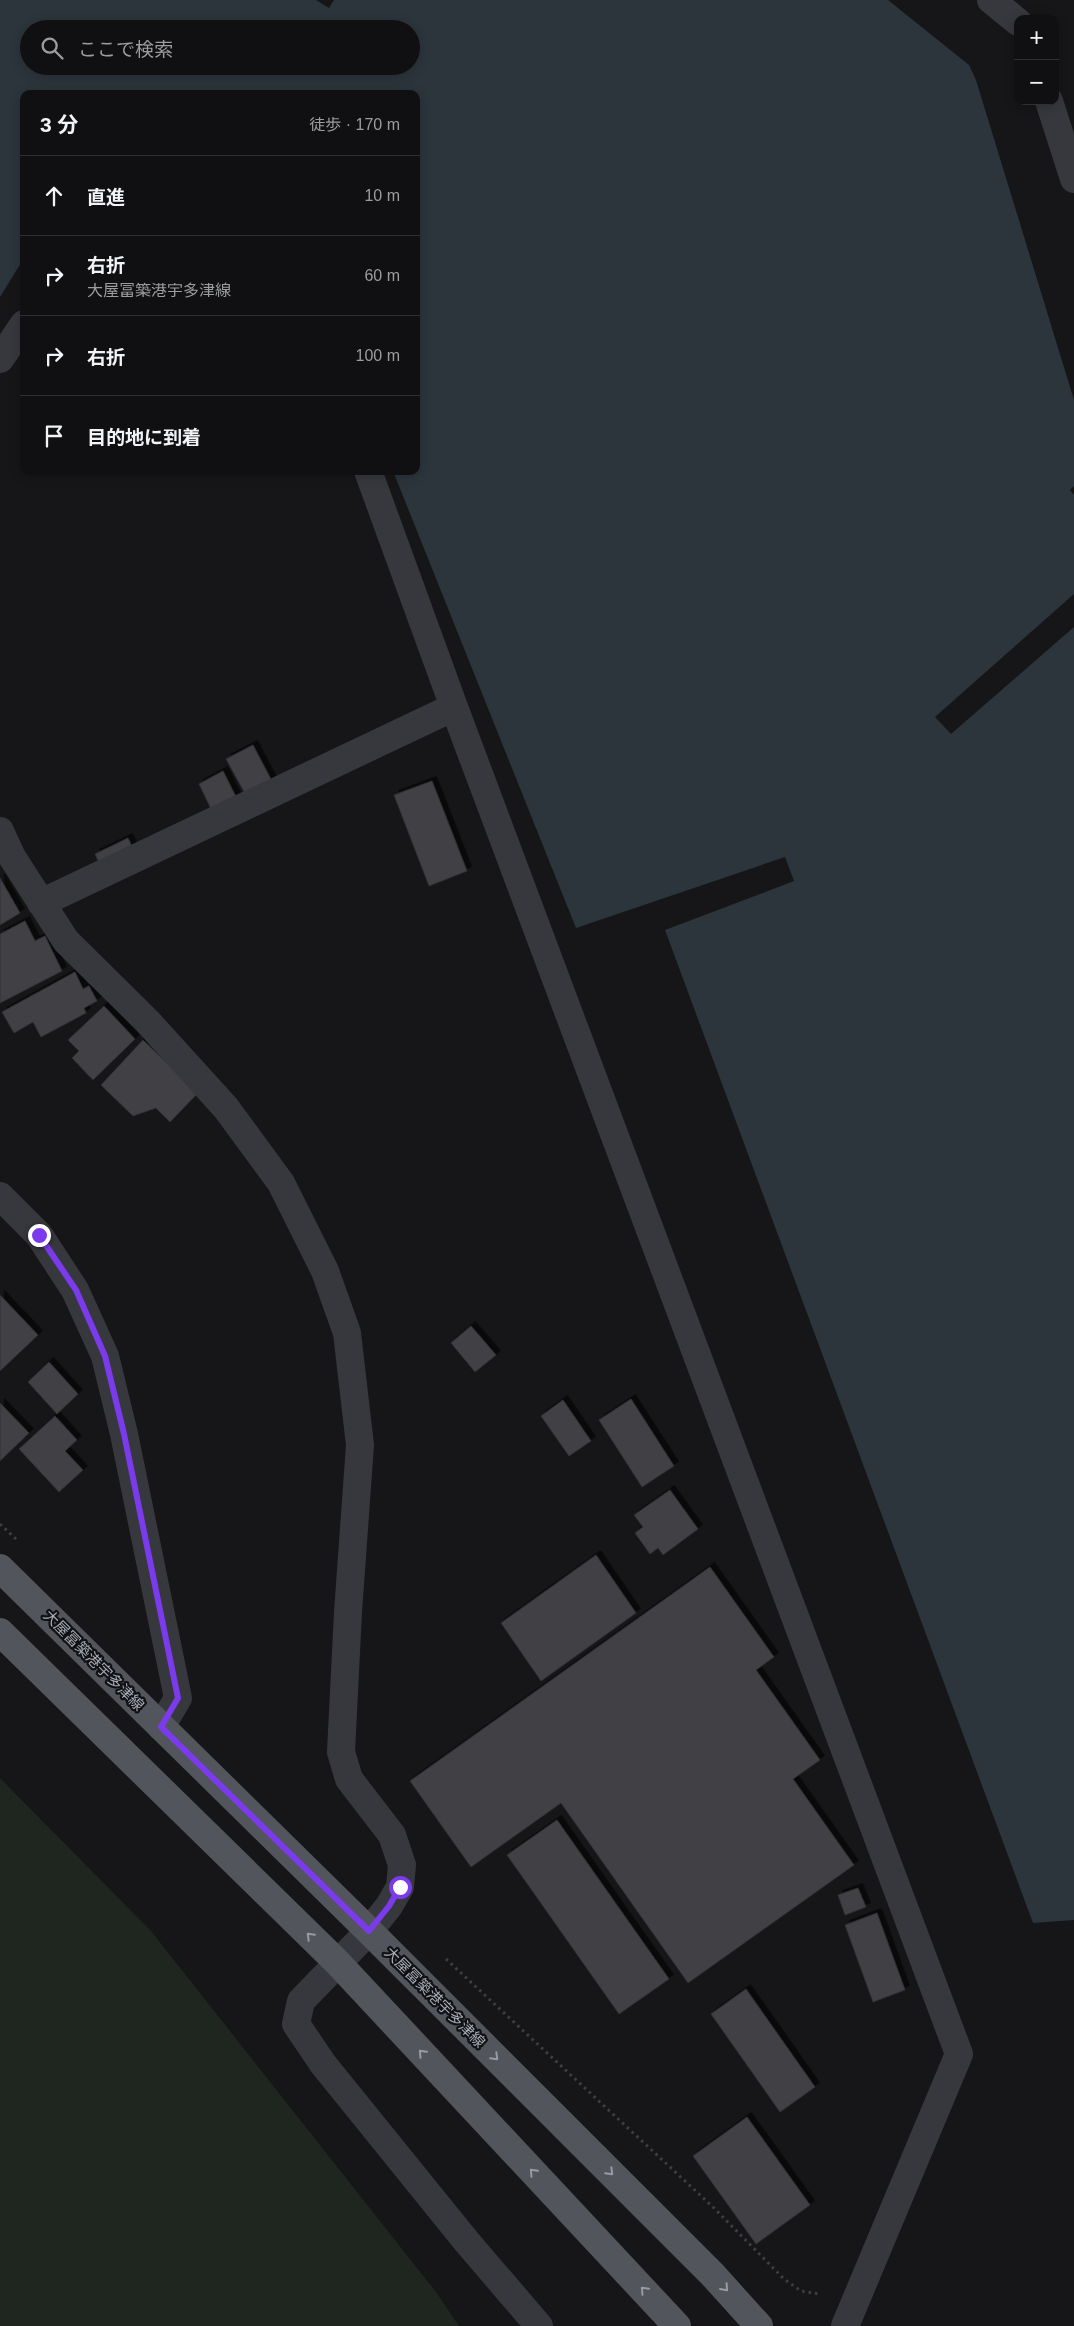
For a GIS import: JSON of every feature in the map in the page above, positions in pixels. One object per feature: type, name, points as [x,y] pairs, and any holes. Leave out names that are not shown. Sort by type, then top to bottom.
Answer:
[{"type":"main road","name":"大屋冨築港宇多津線","points":[[0,1568],[369,1931],[712,2274],[759,2326]]},
{"type":"main road","points":[[0,1632],[337,1962],[677,2326]]},
{"type":"street","points":[[990,0],[1014,19]]},
{"type":"street","points":[[1050,105],[1074,179]]},
{"type":"street","points":[[0,358],[20,330]]},
{"type":"street","points":[[369,475],[454,707],[959,2054],[845,2326]]},
{"type":"street","points":[[41,903],[454,707]]},
{"type":"street","points":[[0,831],[12,857],[66,940],[148,1022],[226,1108],[281,1184],[324,1271],[347,1333],[360,1445],[348,1612],[341,1752],[349,1779],[392,1835],[402,1864],[400,1887],[389,1906],[369,1931],[301,2001],[296,2024],[323,2064],[467,2242],[539,2326]]},
{"type":"street","points":[[0,1196],[39,1235],[76,1290],[105,1356],[124,1434],[178,1698],[161,1727]]},
{"type":"shaded area","points":[[0,0],[316,0],[329,8],[334,0],[888,0],[969,65],[976,80],[1074,400],[1074,486],[1070,490],[1074,495],[1074,594],[935,717],[951,734],[1074,627],[1074,1920],[1033,1923],[665,930],[794,881],[785,857],[576,928],[395,475],[420,475],[420,90],[20,90],[20,264],[0,297]]},
{"type":"shaded area","points":[[0,1778],[151,1931],[436,2292],[459,2326],[0,2326]]},
{"type":"building","points":[[253,745],[275,787],[249,801],[226,759]]},
{"type":"building","points":[[223,771],[239,803],[214,815],[199,784]]},
{"type":"building","points":[[432,781],[467,871],[429,886],[394,795]]},
{"type":"building","points":[[128,838],[135,853],[102,870],[95,854]]},
{"type":"building","points":[[0,878],[20,913],[0,925]]},
{"type":"building","points":[[25,921],[35,941],[45,936],[62,971],[0,1003],[0,934]]},
{"type":"building","points":[[75,972],[83,989],[89,986],[97,1001],[84,1008],[86,1013],[41,1037],[33,1022],[14,1033],[2,1012]]},
{"type":"building","points":[[104,1006],[135,1039],[93,1080],[72,1058],[79,1051],[68,1040]]},
{"type":"building","points":[[143,1040],[198,1093],[170,1122],[156,1108],[133,1116],[101,1085]]},
{"type":"building","points":[[0,1295],[38,1335],[0,1371]]},
{"type":"building","points":[[471,1326],[496,1355],[475,1372],[451,1343]]},
{"type":"building","points":[[49,1362],[78,1394],[57,1414],[28,1382]]},
{"type":"building","points":[[631,1399],[674,1466],[642,1487],[599,1420]]},
{"type":"building","points":[[563,1400],[591,1441],[569,1456],[541,1416]]},
{"type":"building","points":[[0,1403],[29,1433],[0,1461]]},
{"type":"building","points":[[55,1416],[77,1440],[65,1451],[83,1470],[59,1492],[19,1449]]},
{"type":"building","points":[[670,1490],[698,1529],[663,1555],[658,1548],[650,1554],[635,1533],[643,1527],[634,1515]]},
{"type":"building","points":[[596,1555],[636,1613],[541,1681],[501,1623]]},
{"type":"building","points":[[710,1567],[774,1657],[756,1670],[820,1760],[793,1779],[854,1865],[688,1983],[561,1803],[471,1867],[410,1781]]},
{"type":"building","points":[[557,1820],[669,1979],[619,2014],[507,1855]]},
{"type":"building","points":[[858,1888],[866,1907],[845,1915],[838,1895]]},
{"type":"building","points":[[877,1913],[905,1990],[873,2002],[845,1925]]},
{"type":"building","points":[[746,1989],[815,2087],[780,2112],[711,2014]]},
{"type":"building","points":[[747,2117],[810,2205],[756,2244],[693,2156]]},
{"type":"route","points":[[39,1235],[76,1290],[105,1356],[124,1434],[178,1698],[161,1727],[369,1931],[389,1906],[400,1887]]}]
